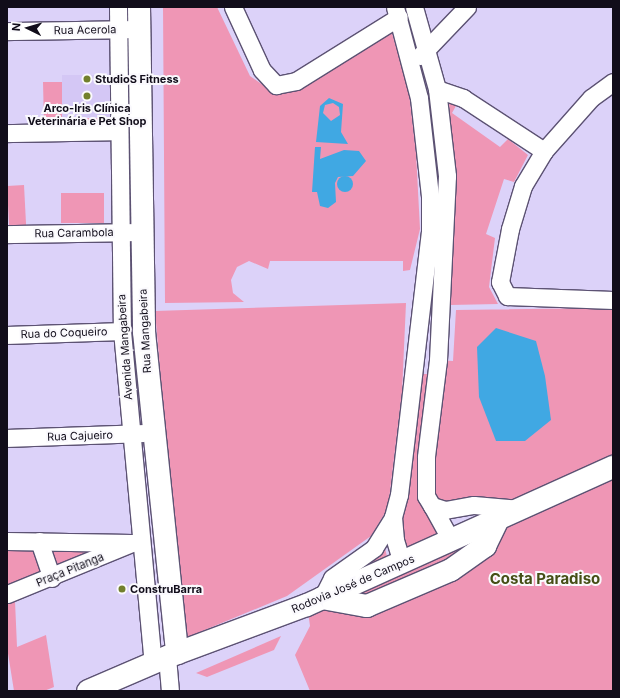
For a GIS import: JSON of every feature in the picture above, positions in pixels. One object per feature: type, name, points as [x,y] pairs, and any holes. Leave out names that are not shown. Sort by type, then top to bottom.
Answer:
[{"type":"street","name":"Avenida Mangabeira","points":[[118,7],[129,29],[119,130],[119,232],[122,331],[143,433],[137,542],[166,658],[170,691]]},
{"type":"street","name":"Rua Mangabeira","points":[[139,7],[129,29],[141,232],[144,332],[143,433],[166,658]]},
{"type":"street","points":[[233,7],[262,70],[276,85],[296,81],[397,12],[413,64],[427,146],[430,196],[430,233],[399,495],[393,517],[374,548],[332,578],[322,598],[367,606],[422,581],[451,570],[485,546],[498,519]]},
{"type":"street","points":[[414,7],[437,89],[447,176],[442,295],[436,377],[425,478],[426,496],[451,540],[456,556],[451,570]]},
{"type":"street","points":[[413,64],[467,7]]},
{"type":"street","name":"Rua Acerola","points":[[7,31],[129,29]]},
{"type":"street","points":[[613,82],[591,98],[544,150],[523,186],[512,222],[500,277],[501,289],[512,296],[613,300]]},
{"type":"street","points":[[437,89],[463,98],[544,150]]},
{"type":"street","points":[[7,133],[119,130]]},
{"type":"street","name":"Rua Carambola","points":[[7,234],[141,232]]},
{"type":"street","points":[[422,293],[442,295]]},
{"type":"street","name":"Rua do Coqueiro","points":[[7,335],[122,331]]},
{"type":"street","points":[[413,376],[425,373],[436,377]]},
{"type":"street","name":"Rua Cajueiro","points":[[7,438],[143,433]]},
{"type":"street","name":"Rodovia José de Campos","points":[[88,691],[166,658],[322,598],[613,467]]},
{"type":"street","points":[[432,506],[445,510],[474,505],[520,509]]},
{"type":"street","points":[[393,517],[395,540],[402,563],[422,581]]},
{"type":"street","name":"Praça Pitanga","points":[[7,541],[137,542]]},
{"type":"street","points":[[39,541],[52,578]]},
{"type":"street","name":"Praça Pitanga","points":[[7,594],[52,578],[137,542]]},
{"type":"shaded area","points":[[163,7],[217,7],[250,76],[273,92],[389,31],[392,33],[409,93],[416,153],[420,229],[410,270],[403,271],[403,261],[270,261],[268,269],[249,261],[237,267],[231,280],[233,293],[244,302],[165,303]]},
{"type":"shaded area","points":[[62,75],[113,75],[113,117],[62,117]]},
{"type":"shaded area","points":[[43,82],[62,82],[62,118],[101,118],[101,124],[44,125]]},
{"type":"shaded area","points":[[449,102],[457,104],[452,113],[500,147],[508,139],[528,155],[514,182],[504,179],[486,234],[495,238],[489,287],[498,304],[450,305],[453,202]]},
{"type":"shaded area","points":[[24,185],[26,227],[9,228],[7,186]]},
{"type":"shaded area","points":[[61,193],[104,193],[104,223],[61,223]]},
{"type":"shaded area","points":[[406,303],[402,392],[388,508],[371,536],[287,596],[183,639],[155,311]]},
{"type":"shaded area","points":[[613,308],[613,691],[310,691],[295,655],[310,626],[307,605],[402,563],[397,549],[421,374],[429,374],[438,360],[453,361],[456,310]],"holes":[[[433,506],[519,509],[452,540]]]},
{"type":"shaded area","points":[[7,541],[132,543],[7,594]]},
{"type":"shaded area","points":[[384,544],[388,561],[334,587]]},
{"type":"shaded area","points":[[15,601],[17,647],[46,635],[54,687],[44,691],[14,691],[7,647],[7,604]]},
{"type":"shaded area","points":[[281,636],[274,650],[207,677],[196,673]]},
{"type":"water","points":[[329,98],[343,104],[341,132],[348,144],[316,142],[320,106]],"holes":[[[333,103],[339,107],[340,115],[331,121],[323,113],[325,105]]]},
{"type":"water","points":[[315,147],[321,147],[320,159],[344,150],[359,151],[366,161],[353,176],[338,177],[335,183],[336,202],[328,208],[320,206],[317,192],[312,192]]},
{"type":"water","points":[[345,176],[351,178],[353,184],[351,190],[345,192],[339,190],[337,184],[339,178]]},
{"type":"water","points":[[496,328],[536,341],[545,376],[551,420],[525,441],[496,441],[479,397],[477,347]]},
{"type":"place","name":"StudioS Fitness","points":[[87,79]]},
{"type":"place","name":"Arco-Iris Clínica Veterinária e Pet Shop","points":[[87,96]]},
{"type":"place","name":"ConstruBarra","points":[[122,589]]},
{"type":"district","name":"Costa Paradiso","points":[[545,579]]}]
